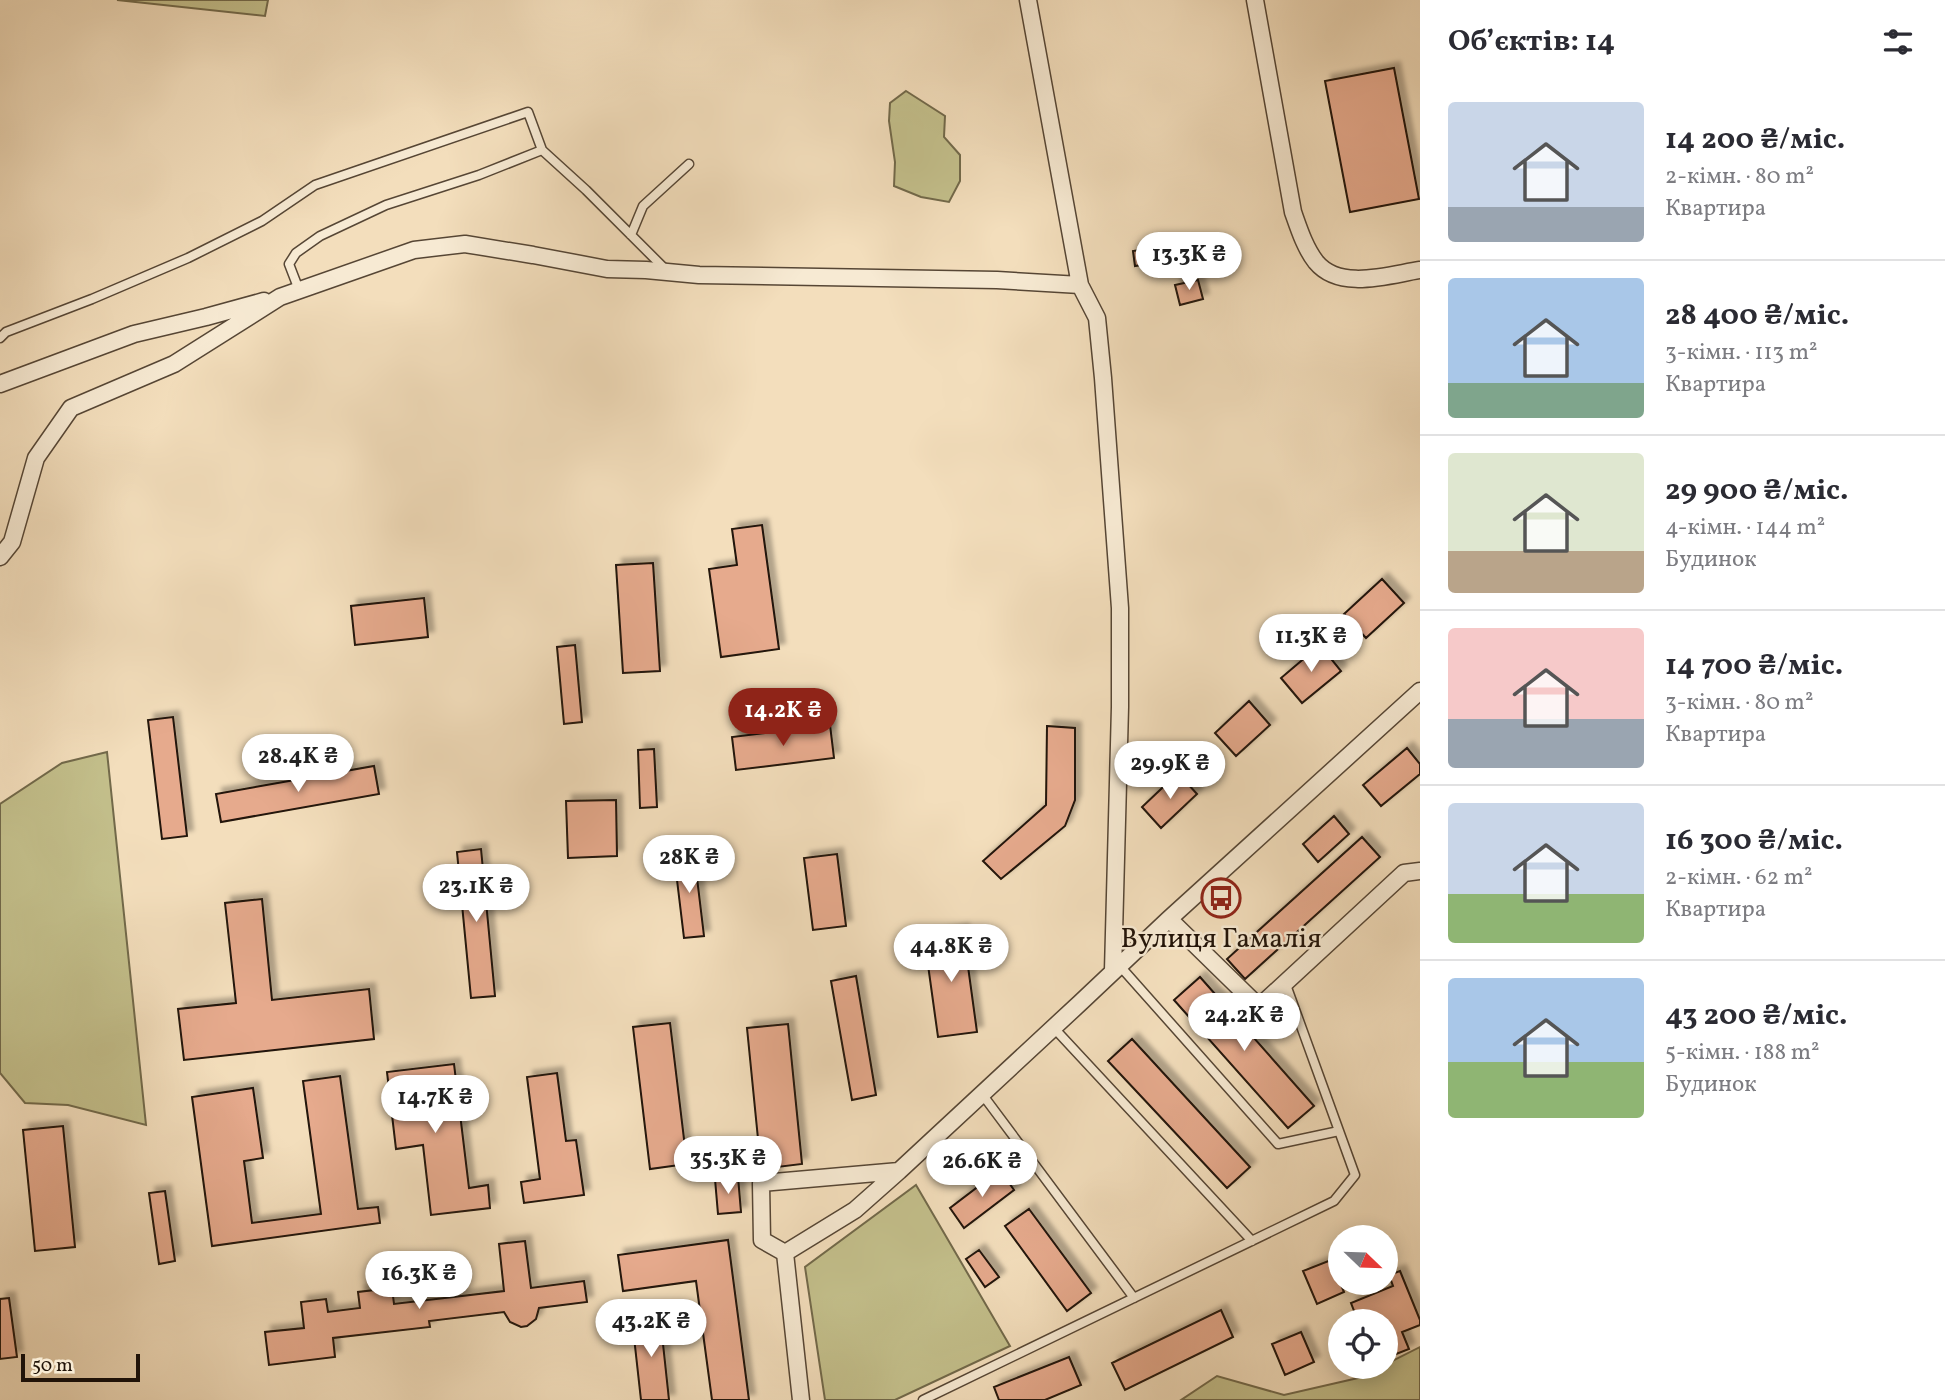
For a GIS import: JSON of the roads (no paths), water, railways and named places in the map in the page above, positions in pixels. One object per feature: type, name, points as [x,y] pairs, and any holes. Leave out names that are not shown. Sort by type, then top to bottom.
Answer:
[{"type":"street","points":[[1028,0],[1080,285],[1097,318],[1104,378],[1120,608],[1116,968]]},
{"type":"street","points":[[1255,0],[1293,212],[1316,262],[1328,272],[1342,278],[1363,279],[1420,270]]},
{"type":"street","points":[[0,384],[134,334],[280,297],[414,250],[465,244],[607,269],[698,275],[997,280],[1080,285]]},
{"type":"street","points":[[0,557],[12,542],[36,458],[71,408],[174,364],[280,297]]},
{"type":"street","points":[[785,1254],[855,1210],[899,1171],[1169,919],[1420,691]]},
{"type":"street","points":[[1169,919],[1259,1007],[1404,873],[1420,871]]},
{"type":"street","points":[[785,1254],[762,1240],[761,1183],[899,1171]]},
{"type":"street","points":[[785,1254],[802,1400]]},
{"type":"lane","points":[[0,338],[6,332],[188,258],[262,221],[315,185],[528,112],[542,150],[668,272]]},
{"type":"lane","points":[[299,290],[289,264],[296,253],[320,236],[386,205],[479,175],[542,150]]},
{"type":"lane","points":[[631,235],[643,206],[689,164]]},
{"type":"lane","points":[[1116,968],[1278,1144],[1339,1131]]},
{"type":"lane","points":[[923,1400],[1334,1201],[1341,1193],[1355,1175],[1285,982]]},
{"type":"lane","points":[[1053,1027],[1252,1241]]},
{"type":"lane","points":[[982,1094],[1134,1298]]},
{"type":"place","name":"Вулиця Гамалія","points":[[1221,898]]}]
